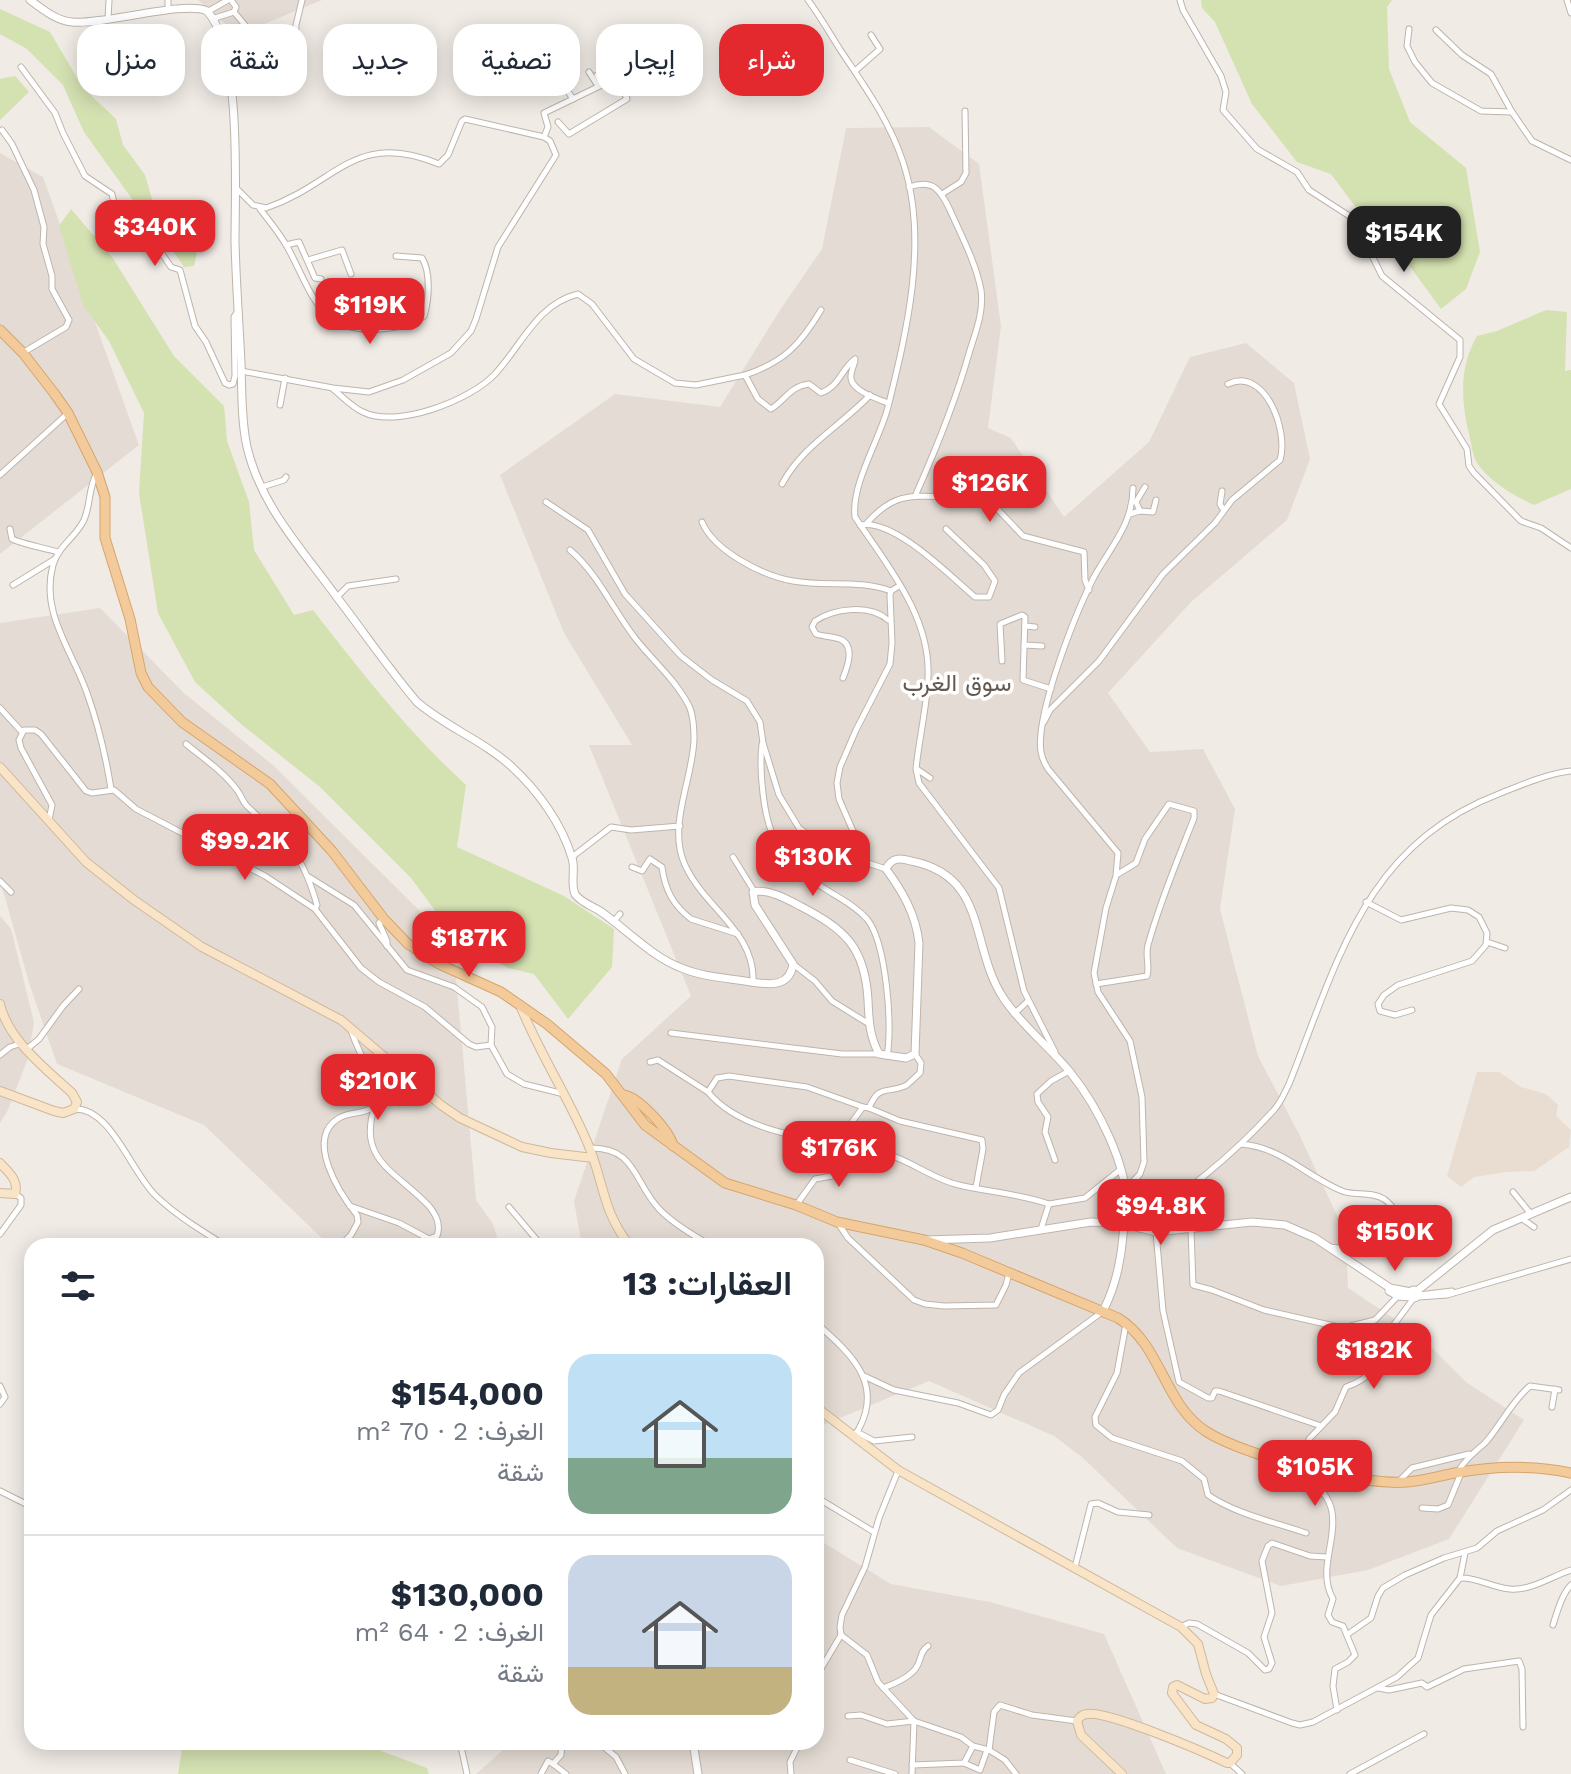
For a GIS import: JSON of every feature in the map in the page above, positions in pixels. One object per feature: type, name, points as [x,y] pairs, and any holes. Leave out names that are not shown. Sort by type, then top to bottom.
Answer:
[{"type":"main road","points":[[0,330],[23,353],[68,413],[97,472],[105,497],[107,547],[130,619],[141,673],[148,687],[182,722],[270,784],[332,851],[384,919],[408,944],[422,955],[486,983],[519,1004],[581,1052],[606,1074],[623,1095],[635,1098],[648,1120],[673,1146],[725,1183],[796,1205],[837,1222],[924,1240],[1009,1272],[1127,1323],[1151,1351],[1183,1413],[1220,1438],[1305,1467],[1354,1478],[1398,1482],[1512,1467],[1571,1473]]},
{"type":"main road","points":[[0,767],[86,862],[176,930],[232,964],[325,1010],[460,1118],[536,1151],[593,1158]]},
{"type":"main road","points":[[0,1004],[6,1022],[24,1046],[76,1097],[74,1109],[63,1113],[0,1091]]},
{"type":"main road","points":[[519,1004],[589,1148],[609,1213],[625,1238]]},
{"type":"main road","points":[[0,1163],[16,1182],[15,1194],[0,1193]]},
{"type":"main road","points":[[824,1412],[856,1434],[898,1470],[1181,1627],[1198,1644],[1214,1694],[1212,1698],[1205,1699],[1177,1685],[1172,1689],[1174,1698],[1196,1725],[1235,1745],[1237,1755],[1230,1763],[1177,1740],[1099,1715],[1085,1714],[1077,1721],[1081,1735],[1122,1774]]},
{"type":"street","points":[[30,0],[69,22],[108,20],[168,2],[199,5],[210,15],[222,42],[235,126],[241,371],[246,438],[261,488],[281,524],[417,702],[513,767],[556,820],[572,857],[576,896],[617,917],[663,959],[681,969],[769,985],[785,981],[793,964]]},
{"type":"street","points":[[108,20],[109,0]]},
{"type":"street","points":[[210,15],[229,0],[236,7],[234,12]]},
{"type":"street","points":[[234,12],[272,68],[295,55],[296,25],[302,0]]},
{"type":"street","points":[[808,0],[889,125],[909,187],[914,226],[913,288],[889,404],[854,510],[920,627],[928,674],[916,769],[924,792],[999,888],[1028,1001],[1059,1060]]},
{"type":"street","points":[[1180,0],[1221,76],[1226,92],[1223,110],[1257,149],[1297,172],[1309,190],[1354,219],[1382,276],[1460,340],[1460,357],[1439,404],[1467,449],[1469,466],[1521,521],[1541,528],[1571,548]]},
{"type":"street","points":[[1567,0],[1571,13]]},
{"type":"street","points":[[210,15],[234,12]]},
{"type":"street","points":[[1409,29],[1407,46],[1432,83],[1481,111],[1512,112]]},
{"type":"street","points":[[1436,30],[1462,55],[1491,74],[1532,141],[1571,160]]},
{"type":"street","points":[[855,71],[880,49],[871,35]]},
{"type":"street","points":[[21,67],[55,113],[85,176],[112,194],[124,229],[156,245],[171,267],[180,270],[195,326],[225,383],[229,385],[233,384],[235,376],[234,317],[238,311]]},
{"type":"street","points":[[589,72],[596,80]]},
{"type":"street","points":[[544,137],[548,127],[544,113],[596,87]]},
{"type":"street","points":[[558,122],[569,134],[627,99],[626,96]]},
{"type":"street","points":[[942,194],[961,182],[966,173],[965,111]]},
{"type":"street","points":[[241,371],[366,392],[403,380],[459,347],[471,331],[480,310],[498,247],[556,155],[553,146],[544,137],[465,119],[448,155],[439,164],[409,153],[380,152],[353,161],[275,205],[260,208]]},
{"type":"street","points":[[2,130],[34,190],[44,227],[43,244],[52,276],[52,289],[69,320],[66,327],[23,353]]},
{"type":"street","points":[[909,187],[929,184],[942,194],[975,270],[982,307],[957,395],[916,494]]},
{"type":"street","points":[[236,188],[260,208],[286,245],[306,287],[325,314],[339,323],[371,331],[412,324],[426,312],[428,278],[425,262],[422,258],[396,256]]},
{"type":"street","points":[[286,245],[299,242],[315,278],[321,279]]},
{"type":"street","points":[[308,260],[322,252],[342,250],[351,274]]},
{"type":"street","points":[[333,388],[364,413],[380,417],[416,413],[473,393],[488,382],[542,314],[561,300],[578,294],[592,304],[634,359],[675,383],[696,385],[767,367],[791,352],[821,310]]},
{"type":"street","points":[[745,375],[758,399],[771,409],[802,384],[809,384],[821,393],[829,390],[855,359],[852,382],[889,404]]},
{"type":"street","points":[[280,405],[285,378]]},
{"type":"street","points":[[1042,725],[1050,710],[1099,661],[1163,574],[1215,523],[1232,500],[1280,460],[1282,436],[1270,401],[1248,381],[1242,379],[1228,384]]},
{"type":"street","points":[[782,484],[801,455],[851,415],[870,395]]},
{"type":"street","points":[[0,475],[68,413]]},
{"type":"street","points":[[97,472],[83,523],[58,552],[51,580],[53,618],[87,693],[111,789],[136,809],[265,876],[315,909],[366,973],[425,1007],[469,1044],[476,1047],[491,1045]]},
{"type":"street","points":[[261,488],[286,477]]},
{"type":"street","points":[[1140,511],[1136,502],[1145,487]]},
{"type":"street","points":[[1126,1189],[1140,1174],[1144,1162],[1142,1097],[1130,1041],[1096,984],[1094,973],[1119,862],[1117,849],[1067,795],[1044,762],[1040,749],[1051,689],[1089,590],[1130,514],[1133,488]]},
{"type":"street","points":[[1222,491],[1220,504],[1223,509]]},
{"type":"street","points":[[860,525],[867,523],[887,503],[916,494],[987,497],[1023,536],[1084,552],[1085,580],[1089,590]]},
{"type":"street","points":[[1130,514],[1153,512],[1156,500]]},
{"type":"street","points":[[546,502],[588,530],[625,594],[681,656],[747,701],[760,722],[763,783],[775,838],[800,869],[855,908],[875,932],[889,1013],[890,1032],[883,1055]]},
{"type":"street","points":[[702,522],[713,541],[736,557],[783,578],[863,584],[891,591],[899,586]]},
{"type":"street","points":[[867,523],[903,538],[975,597],[989,597],[995,585],[992,575],[946,529]]},
{"type":"street","points":[[10,529],[12,539],[18,542],[29,542],[58,552]]},
{"type":"street","points":[[570,550],[588,566],[633,636],[674,683],[691,710],[694,737],[680,826],[685,864],[697,887],[738,934],[752,959],[753,983]]},
{"type":"street","points":[[13,585],[55,559]]},
{"type":"street","points":[[337,597],[348,586],[396,579]]},
{"type":"street","points":[[866,861],[839,799],[837,783],[840,767],[856,730],[890,664],[891,591]]},
{"type":"street","points":[[843,678],[849,660],[847,645],[842,640],[816,634],[812,627],[815,621],[841,611],[856,610],[879,613],[890,622]]},
{"type":"street","points":[[1002,661],[1000,624],[1022,615],[1025,617],[1023,680],[1051,689]]},
{"type":"street","points":[[1025,626],[1035,627]]},
{"type":"street","points":[[1024,645],[1042,646]]},
{"type":"street","points":[[0,708],[22,732]]},
{"type":"street","points":[[49,821],[52,805],[21,748],[19,740],[22,732],[30,729],[41,734],[86,791],[92,793],[111,789]]},
{"type":"street","points":[[763,743],[779,795],[799,828],[831,851],[886,869],[910,907],[917,926],[919,981],[915,1054],[921,1063],[920,1073],[902,1087],[878,1093],[852,1122],[832,1176],[815,1179],[796,1205]]},
{"type":"street","points":[[186,744],[235,788],[245,804],[286,841],[309,877],[315,909]]},
{"type":"street","points":[[916,769],[930,778]]},
{"type":"street","points":[[1125,1222],[1162,1205],[1201,1178],[1275,1110],[1289,1084],[1341,953],[1366,902],[1398,861],[1434,828],[1477,802],[1549,774],[1571,771]]},
{"type":"street","points":[[1096,984],[1143,978],[1149,973],[1147,950],[1194,811],[1169,804],[1145,839],[1136,863],[1116,876]]},
{"type":"street","points":[[572,857],[611,827],[637,830],[680,826]]},
{"type":"street","points":[[733,857],[754,891],[752,899],[755,905],[793,964],[815,981],[832,1001],[869,1024]]},
{"type":"street","points":[[824,1330],[864,1376],[894,1390],[958,1403],[991,1415],[998,1410],[1019,1373],[1103,1311],[1119,1267],[1126,1189],[1121,1169],[1090,1103],[1069,1071],[1014,1014],[994,981],[974,916],[956,882],[934,867],[897,858],[889,862],[886,869]]},
{"type":"street","points":[[632,867],[642,871],[650,859],[662,867],[668,894],[685,914],[691,919],[738,934]]},
{"type":"street","points":[[309,877],[354,905],[410,973],[438,981],[476,1001],[492,1027],[491,1045],[507,1074],[514,1080],[564,1094]]},
{"type":"street","points":[[0,881],[11,892]]},
{"type":"street","points":[[754,891],[765,891],[791,901],[844,933],[866,975],[870,1036],[883,1055]]},
{"type":"street","points":[[1366,902],[1401,920],[1451,908],[1468,910],[1482,921],[1487,942],[1483,952],[1472,961],[1398,985],[1379,1000],[1380,1011],[1388,1015],[1412,1010]]},
{"type":"street","points":[[384,919],[379,923],[387,947]]},
{"type":"street","points":[[1487,942],[1505,948]]},
{"type":"street","points":[[0,1055],[10,1047],[24,1046],[39,1039],[79,989]]},
{"type":"street","points":[[1014,1014],[1028,1001]]},
{"type":"street","points":[[351,1028],[369,1070],[375,1106],[368,1128],[373,1153],[436,1215],[439,1231],[432,1238]]},
{"type":"street","points":[[671,1033],[842,1054],[906,1058],[915,1054]]},
{"type":"street","points":[[650,1062],[658,1060],[708,1092],[726,1108],[782,1134],[882,1152],[957,1185],[1012,1193],[1049,1204],[1085,1198],[1121,1169]]},
{"type":"street","points":[[1055,1160],[1045,1132],[1048,1117],[1038,1102],[1037,1094],[1069,1071]]},
{"type":"street","points":[[708,1092],[717,1078],[729,1076],[807,1087],[900,1121],[982,1140],[976,1187]]},
{"type":"street","points":[[348,1238],[358,1222],[331,1177],[326,1157],[327,1136],[337,1120],[375,1106]]},
{"type":"street","points":[[74,1109],[86,1110],[103,1119],[156,1196],[215,1238]]},
{"type":"street","points":[[1240,1143],[1275,1151],[1346,1192],[1364,1192],[1380,1197],[1393,1208],[1403,1223]]},
{"type":"street","points":[[589,1148],[615,1150],[625,1157],[648,1196],[663,1212],[697,1238]]},
{"type":"street","points":[[1513,1192],[1532,1215]]},
{"type":"street","points":[[0,1234],[21,1205],[21,1198],[15,1194]]},
{"type":"street","points":[[1337,1710],[1333,1686],[1335,1669],[1355,1655],[1343,1626],[1332,1622],[1328,1615],[1333,1599],[1328,1591],[1327,1557],[1330,1554],[1332,1511],[1305,1467],[1309,1439],[1335,1412],[1346,1387],[1363,1381],[1388,1356],[1393,1326],[1415,1295],[1493,1230],[1571,1197]]},
{"type":"street","points":[[1041,1229],[1049,1204]]},
{"type":"street","points":[[349,1206],[399,1223],[427,1238]]},
{"type":"street","points":[[509,1207],[535,1238]]},
{"type":"street","points":[[1521,1218],[1534,1227]]},
{"type":"street","points":[[837,1222],[848,1238],[906,1294],[925,1304],[996,1305],[1009,1272]]},
{"type":"street","points":[[924,1240],[990,1238],[1091,1222],[1200,1226],[1275,1223],[1307,1233],[1398,1296],[1415,1295]]},
{"type":"street","points":[[1125,1222],[1156,1232],[1200,1226]]},
{"type":"street","points":[[1191,1229],[1191,1281],[1194,1287],[1215,1291],[1261,1309],[1346,1328],[1375,1320],[1398,1296]]},
{"type":"street","points":[[1156,1232],[1163,1311],[1182,1386],[1208,1398],[1219,1391],[1321,1426]]},
{"type":"street","points":[[1330,1247],[1374,1254],[1391,1254],[1402,1248]]},
{"type":"street","points":[[1369,1275],[1393,1290],[1436,1297],[1571,1259]]},
{"type":"street","points":[[1127,1323],[1117,1373],[1095,1417],[1096,1425],[1112,1438],[1182,1461],[1204,1479],[1208,1495],[1212,1498],[1306,1533]]},
{"type":"street","points":[[864,1376],[868,1406],[856,1434],[874,1441],[912,1437]]},
{"type":"street","points":[[0,1386],[5,1397],[0,1404]]},
{"type":"street","points":[[1422,1508],[1438,1509],[1448,1505],[1459,1472],[1472,1453],[1486,1441],[1518,1397],[1530,1386],[1557,1389],[1552,1407]]},
{"type":"street","points":[[1398,1482],[1412,1468],[1472,1453]]},
{"type":"street","points":[[824,1664],[841,1635],[842,1615],[861,1576],[898,1470]]},
{"type":"street","points":[[1348,1634],[1371,1618],[1383,1588],[1405,1575],[1477,1548],[1497,1531],[1543,1510],[1571,1490]]},
{"type":"street","points":[[0,1491],[24,1503]]},
{"type":"street","points":[[824,1502],[874,1532]]},
{"type":"street","points":[[1075,1567],[1081,1533],[1091,1504],[1098,1503],[1118,1512],[1149,1515]]},
{"type":"street","points":[[1181,1627],[1189,1623],[1197,1624],[1248,1653],[1265,1670],[1269,1669],[1272,1663],[1264,1637],[1272,1613],[1262,1565],[1266,1550],[1272,1543],[1310,1556],[1327,1557]]},
{"type":"street","points":[[1214,1694],[1300,1725],[1313,1722],[1378,1688],[1397,1677],[1418,1658],[1431,1615],[1460,1578],[1465,1552]]},
{"type":"street","points":[[1460,1578],[1482,1580],[1514,1589],[1571,1570]]},
{"type":"street","points":[[1553,1625],[1568,1601],[1565,1594],[1571,1585]]},
{"type":"street","points":[[841,1635],[867,1655],[883,1688],[914,1721],[912,1774]]},
{"type":"street","points":[[883,1688],[899,1682],[916,1668],[922,1650],[928,1646]]},
{"type":"street","points":[[1378,1688],[1389,1690],[1422,1683],[1427,1687],[1464,1669],[1519,1661],[1522,1669],[1523,1727]]},
{"type":"street","points":[[912,1765],[964,1763],[980,1770],[988,1750],[994,1712],[1000,1705],[1032,1715],[1077,1721]]},
{"type":"street","points":[[848,1716],[861,1715],[887,1724],[914,1721],[961,1737],[973,1746],[1005,1760],[1016,1774]]},
{"type":"street","points":[[1350,1774],[1424,1734]]},
{"type":"street","points":[[964,1763],[973,1746]]},
{"type":"street","points":[[462,1750],[467,1774]]},
{"type":"street","points":[[553,1764],[561,1750]]},
{"type":"street","points":[[608,1750],[616,1757],[625,1774]]},
{"type":"street","points":[[694,1750],[698,1774]]},
{"type":"street","points":[[791,1774],[790,1762],[796,1750]]},
{"type":"street","points":[[850,1760],[895,1774]]},
{"type":"street","points":[[541,1774],[548,1761],[566,1774]]},
{"type":"street","points":[[1230,1763],[1242,1774]]},
{"type":"shaded area","points":[[198,0],[322,0],[264,24],[225,24]]},
{"type":"shaded area","points":[[929,127],[979,164],[1001,326],[988,428],[1011,438],[1064,517],[1149,442],[1190,357],[1246,343],[1294,383],[1310,459],[1287,520],[1191,602],[1108,693],[1150,752],[1203,749],[1235,809],[1220,909],[1258,1056],[1346,1235],[1348,1288],[1419,1335],[1466,1382],[1524,1420],[1449,1539],[1368,1570],[1281,1586],[1177,1548],[1083,1458],[1054,1436],[929,1381],[824,1425],[824,1238],[581,1238],[574,1201],[622,1059],[691,996],[589,745],[632,745],[564,633],[500,475],[615,394],[720,407],[822,249],[846,128]]},
{"type":"shaded area","points":[[0,153],[43,177],[139,445],[0,554]]},
{"type":"shaded area","points":[[100,608],[184,693],[274,766],[453,944],[476,1200],[493,1224],[497,1238],[322,1238],[204,1125],[57,1064],[30,986],[0,880],[0,623]]},
{"type":"shaded area","points":[[0,916],[11,929],[34,1022],[28,1058],[0,1123]]},
{"type":"shaded area","points":[[1477,1072],[1499,1072],[1521,1087],[1546,1094],[1558,1105],[1556,1116],[1571,1130],[1569,1147],[1534,1171],[1474,1177],[1461,1187],[1447,1176]]},
{"type":"shaded area","points":[[1207,1227],[1214,1235],[1209,1250],[1197,1251],[1197,1230]]},
{"type":"shaded area","points":[[824,1543],[891,1584],[990,1602],[1104,1634],[1166,1774],[476,1774],[503,1750],[824,1750]]},
{"type":"green space","points":[[1201,0],[1392,0],[1387,7],[1389,69],[1410,122],[1466,168],[1480,252],[1466,289],[1441,309],[1401,254],[1372,229],[1331,174],[1297,162],[1252,104],[1215,22],[1202,8]]},
{"type":"green space","points":[[0,9],[50,32],[77,78],[77,96],[92,96],[116,119],[123,145],[145,175],[156,213],[195,222],[198,247],[194,266],[184,267],[165,239],[146,228],[135,203],[84,132],[63,85],[27,49],[0,34]]},
{"type":"green space","points":[[15,76],[29,92],[0,120],[0,79]]},
{"type":"green space","points":[[71,209],[112,257],[174,356],[224,406],[227,441],[249,502],[254,550],[294,615],[313,610],[405,723],[466,785],[457,847],[564,896],[614,929],[612,967],[568,1019],[534,974],[508,968],[486,956],[443,921],[411,878],[320,787],[241,724],[195,682],[158,613],[139,493],[144,413],[109,341],[83,305],[59,226]]},
{"type":"green space","points":[[1546,310],[1567,312],[1565,371],[1571,370],[1571,489],[1534,505],[1493,480],[1475,459],[1466,421],[1463,384],[1467,360],[1477,336]]},
{"type":"green space","points":[[182,1750],[379,1750],[427,1768],[429,1774],[178,1774]]},
{"type":"district","name":"سوق الغرب","points":[[957,683]]}]
